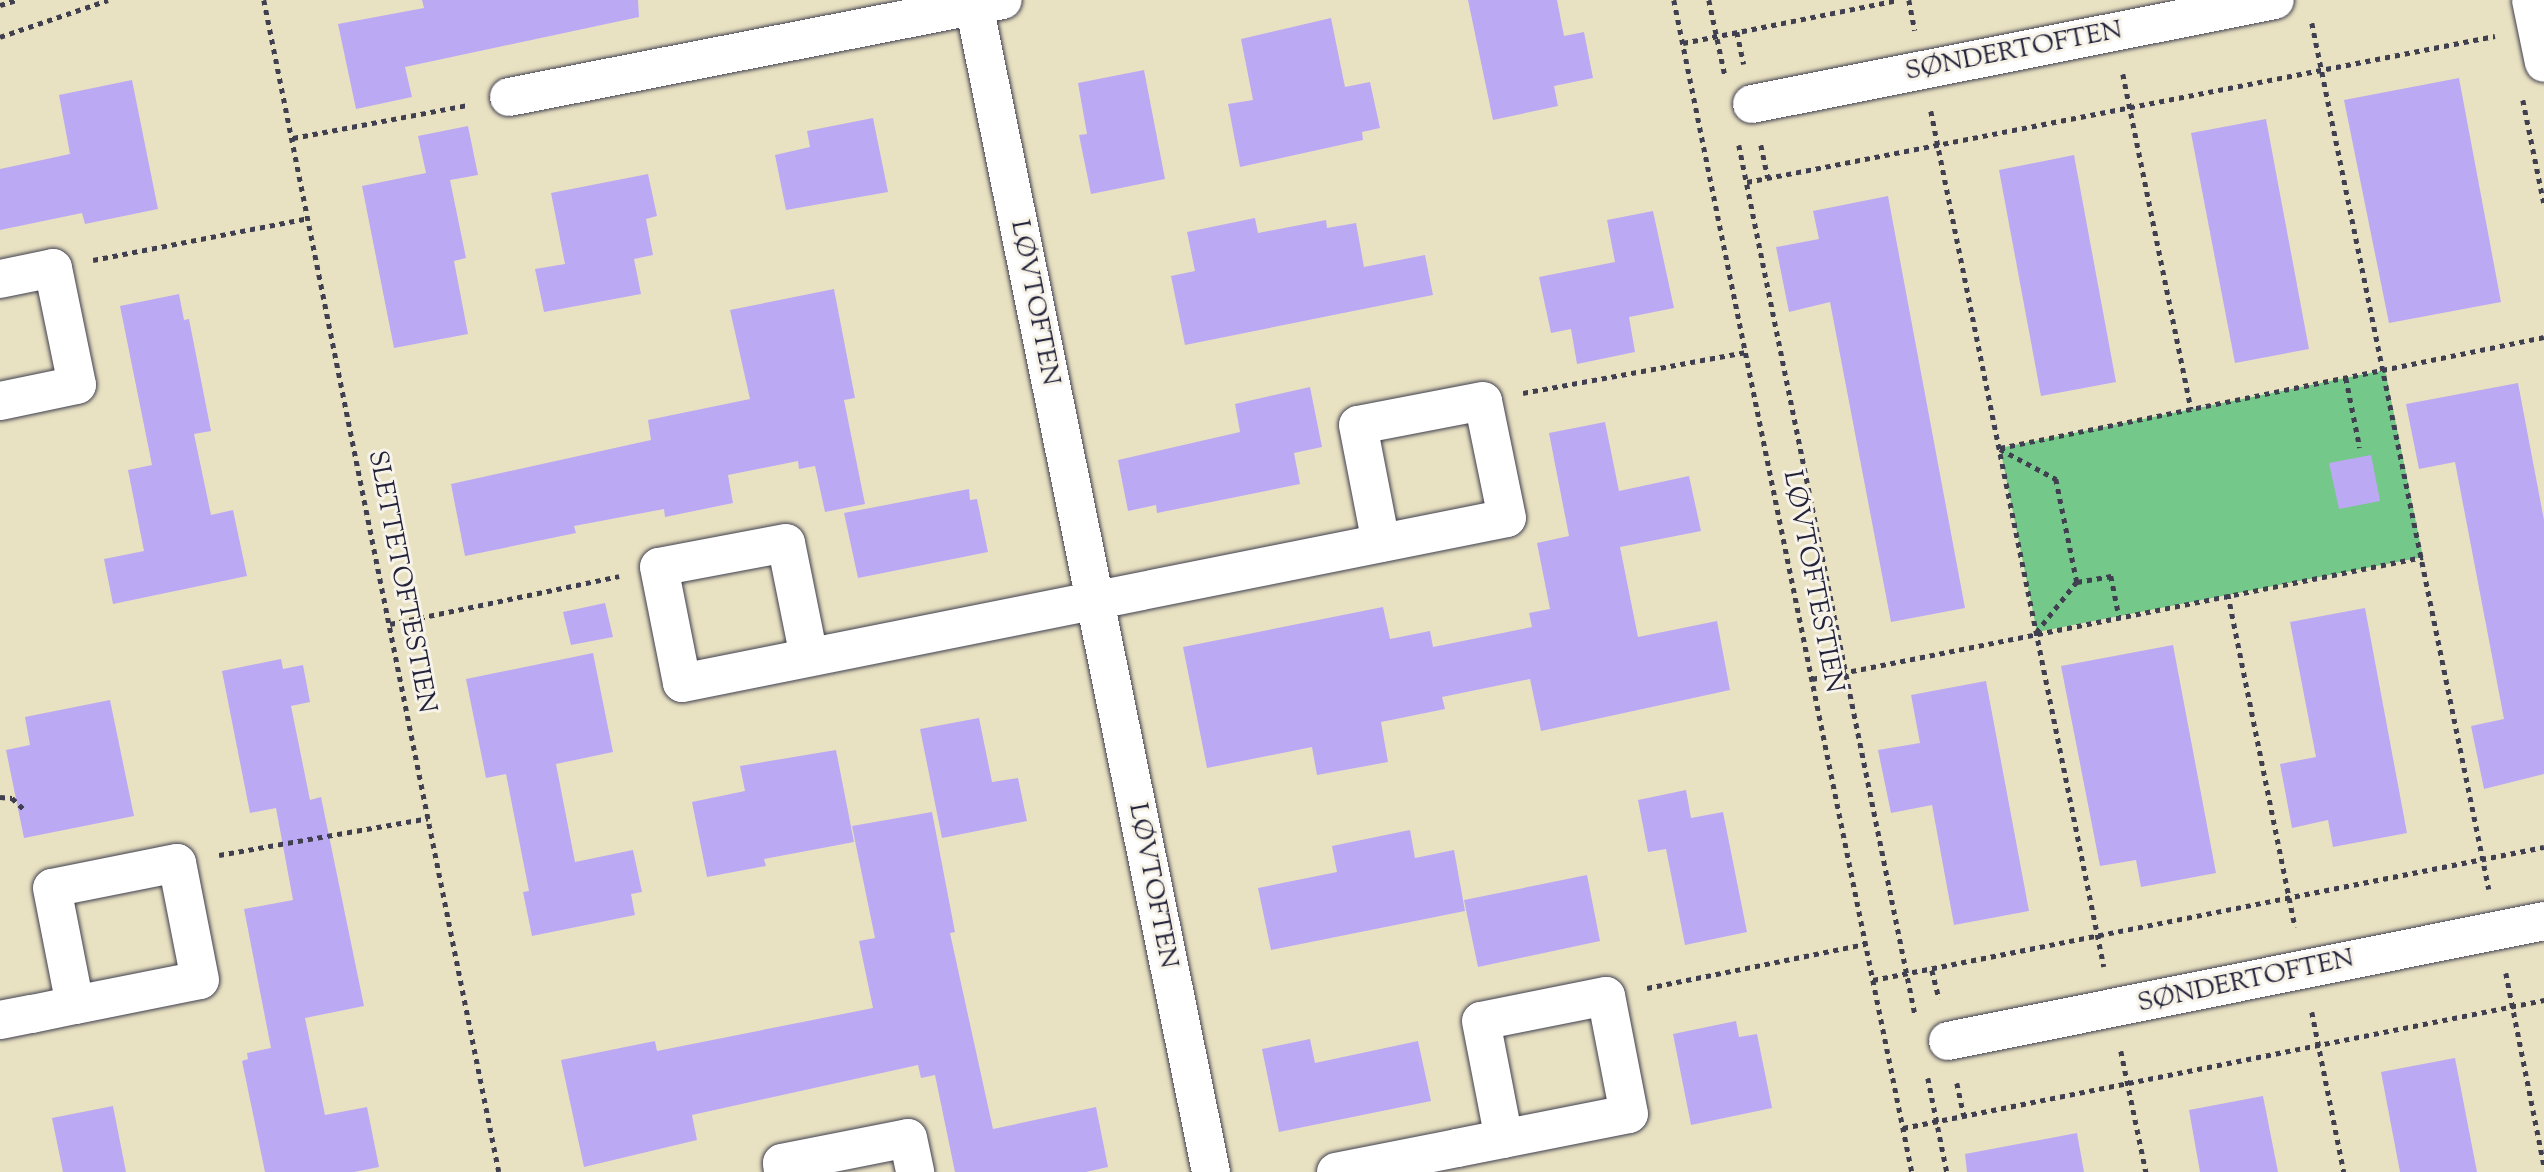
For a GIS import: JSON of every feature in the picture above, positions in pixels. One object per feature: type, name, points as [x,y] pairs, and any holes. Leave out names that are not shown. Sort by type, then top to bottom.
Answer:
[{"type":"street","points":[[2531,0],[2544,63]]},
{"type":"street","name":"LØVTOFTEN","points":[[509,97],[983,2],[1094,601],[1210,1172]]},
{"type":"street","name":"SØNDERTOFTEN","points":[[1740,97],[1923,70],[2115,32],[2292,6]]},
{"type":"street","points":[[0,279],[53,268],[77,385],[0,401]]},
{"type":"street","points":[[809,657],[786,543],[659,567],[682,682],[1094,601],[1507,518],[1483,401],[1358,425],[1381,543]]},
{"type":"street","points":[[0,1020],[75,1005],[200,980],[177,863],[52,888],[75,1005]]},
{"type":"street","name":"SØNDERTOFTEN","points":[[1931,1046],[2544,921]]},
{"type":"street","points":[[1336,1172],[1504,1139],[1629,1114],[1606,996],[1480,1021],[1504,1139]]},
{"type":"street","points":[[783,1172],[782,1163],[908,1138],[915,1172]]},
{"type":"path","points":[[0,5],[16,0]]},
{"type":"path","points":[[0,37],[108,0]]},
{"type":"path","name":"SLETTETOFTESTIEN","points":[[264,0],[499,1172]]},
{"type":"path","name":"LØVTOFTESTIEN","points":[[1674,0],[1912,1172]]},
{"type":"path","points":[[1709,0],[1717,37],[1740,97]]},
{"type":"path","points":[[1683,43],[1898,0]]},
{"type":"path","points":[[1909,0],[2146,1172]]},
{"type":"path","points":[[2292,6],[2322,70],[2423,557],[2544,1164]]},
{"type":"path","points":[[2115,32],[2191,410]]},
{"type":"path","points":[[1747,182],[2510,33]]},
{"type":"path","points":[[293,138],[509,97]]},
{"type":"path","points":[[1738,142],[1908,975],[1931,1046],[1937,1121],[1947,1172]]},
{"type":"path","points":[[53,268],[309,218]]},
{"type":"path","points":[[2000,448],[2544,337]]},
{"type":"path","points":[[1483,401],[1746,352]]},
{"type":"path","points":[[2346,378],[2360,447]]},
{"type":"path","points":[[2000,448],[2056,479],[2077,582]]},
{"type":"path","points":[[1812,679],[2423,557]]},
{"type":"path","points":[[390,624],[659,567]]},
{"type":"path","points":[[2037,632],[2077,582],[2111,576],[2119,616]]},
{"type":"path","points":[[2228,594],[2344,1172]]},
{"type":"path","points":[[0,797],[12,798],[25,810]]},
{"type":"path","points":[[177,863],[428,818]]},
{"type":"path","points":[[1873,980],[2290,901],[2544,847]]},
{"type":"path","points":[[1606,996],[1866,944]]},
{"type":"path","points":[[1903,1128],[2544,1000]]},
{"type":"green space","points":[[2385,370],[2423,557],[2037,632],[2000,448]]},
{"type":"building","points":[[422,0],[638,0],[639,17],[405,67],[412,97],[356,109],[338,24],[424,8]]},
{"type":"building","points":[[1468,0],[1557,0],[1564,36],[1584,32],[1593,78],[1554,86],[1558,106],[1493,120]]},
{"type":"building","points":[[1331,18],[1345,87],[1370,82],[1380,128],[1362,132],[1363,140],[1240,167],[1228,104],[1253,100],[1241,39]]},
{"type":"building","points":[[1144,70],[1165,179],[1091,194],[1079,135],[1087,134],[1078,83]]},
{"type":"building","points":[[2459,78],[2501,302],[2389,323],[2344,100]]},
{"type":"building","points":[[132,80],[158,209],[85,224],[82,213],[0,230],[0,169],[70,154],[59,95]]},
{"type":"building","points":[[873,118],[888,192],[786,210],[775,155],[810,147],[807,131]]},
{"type":"building","points":[[2266,119],[2309,349],[2235,363],[2191,133]]},
{"type":"building","points":[[468,126],[478,175],[450,180],[466,258],[454,261],[468,334],[394,348],[362,186],[426,173],[418,136]]},
{"type":"building","points":[[2074,155],[2116,382],[2041,396],[1999,170]]},
{"type":"building","points":[[648,174],[657,216],[646,219],[653,255],[634,259],[641,294],[544,312],[535,269],[565,264],[551,193]]},
{"type":"building","points":[[1888,196],[1965,608],[1891,622],[1830,302],[1789,312],[1776,247],[1819,239],[1813,211]]},
{"type":"building","points":[[1653,211],[1674,308],[1629,317],[1635,352],[1577,364],[1571,329],[1551,333],[1539,277],[1615,262],[1607,220]]},
{"type":"building","points":[[1255,218],[1258,233],[1326,220],[1327,228],[1356,223],[1364,267],[1425,255],[1433,295],[1185,345],[1171,276],[1195,271],[1187,232]]},
{"type":"building","points":[[834,289],[855,398],[844,400],[865,504],[825,512],[815,466],[799,469],[798,461],[728,475],[733,503],[665,517],[664,509],[574,526],[576,533],[465,556],[451,484],[651,440],[648,420],[750,399],[730,310]]},
{"type":"building","points":[[179,294],[184,320],[189,319],[211,431],[194,434],[211,515],[233,510],[247,576],[113,604],[104,559],[144,551],[128,470],[152,465],[120,306]]},
{"type":"building","points":[[2518,383],[2544,520],[2544,774],[2484,789],[2471,726],[2504,719],[2455,462],[2419,469],[2406,404]]},
{"type":"building","points":[[1310,387],[1322,447],[1294,453],[1300,484],[1157,513],[1156,505],[1128,511],[1118,460],[1240,432],[1235,404]]},
{"type":"building","points":[[1605,422],[1619,491],[1689,476],[1701,531],[1620,547],[1638,637],[1717,621],[1730,690],[1541,731],[1530,679],[1442,697],[1445,709],[1381,722],[1388,762],[1317,775],[1312,747],[1207,768],[1183,647],[1383,607],[1390,639],[1430,631],[1433,647],[1532,627],[1529,613],[1550,609],[1537,543],[1569,536],[1549,433]]},
{"type":"building","points":[[2371,455],[2380,501],[2339,509],[2329,463]]},
{"type":"building","points":[[969,489],[970,500],[977,499],[988,552],[858,578],[844,513]]},
{"type":"building","points":[[605,603],[613,637],[571,645],[563,612]]},
{"type":"building","points":[[2365,608],[2407,833],[2333,847],[2328,820],[2292,828],[2280,764],[2316,757],[2290,622]]},
{"type":"building","points":[[2173,645],[2216,873],[2141,887],[2136,860],[2100,866],[2061,666]]},
{"type":"building","points":[[593,653],[613,752],[556,764],[575,862],[633,850],[642,892],[631,894],[635,915],[532,936],[523,892],[529,891],[506,774],[486,778],[466,679]]},
{"type":"building","points":[[281,659],[283,669],[303,665],[310,702],[291,706],[310,800],[321,797],[364,1006],[305,1018],[325,1115],[367,1107],[379,1167],[354,1172],[265,1172],[242,1061],[248,1059],[247,1053],[271,1048],[244,909],[293,900],[276,808],[250,813],[222,671]]},
{"type":"building","points":[[1986,681],[2029,911],[1954,925],[1932,805],[1891,813],[1878,750],[1920,743],[1911,695]]},
{"type":"building","points":[[110,700],[134,816],[24,838],[6,750],[30,745],[25,717]]},
{"type":"building","points":[[979,718],[992,782],[1018,778],[1027,821],[942,838],[920,729]]},
{"type":"building","points":[[836,750],[854,842],[764,859],[766,866],[707,877],[692,802],[745,791],[740,766]]},
{"type":"building","points":[[1686,790],[1691,818],[1723,812],[1747,932],[1685,945],[1666,849],[1648,852],[1638,800]]},
{"type":"building","points":[[932,812],[955,932],[950,933],[993,1129],[1096,1107],[1108,1167],[1086,1172],[955,1172],[935,1075],[921,1078],[918,1065],[692,1115],[697,1140],[584,1167],[561,1060],[655,1041],[657,1051],[873,1008],[859,941],[875,938],[852,826]]},
{"type":"building","points":[[1410,830],[1415,858],[1454,850],[1465,911],[1271,950],[1258,888],[1337,872],[1332,846]]},
{"type":"building","points":[[1587,875],[1600,941],[1478,967],[1464,900]]},
{"type":"building","points":[[1736,1021],[1739,1037],[1757,1034],[1772,1108],[1691,1125],[1673,1034]]},
{"type":"building","points":[[1310,1039],[1315,1063],[1418,1041],[1431,1101],[1279,1132],[1262,1049]]},
{"type":"building","points":[[2455,1058],[2477,1172],[2400,1172],[2381,1072]]},
{"type":"building","points":[[2263,1096],[2278,1172],[2200,1172],[2189,1110]]},
{"type":"building","points":[[113,1106],[126,1172],[63,1172],[52,1118]]},
{"type":"building","points":[[2077,1133],[2084,1172],[1967,1172],[1965,1154]]}]
